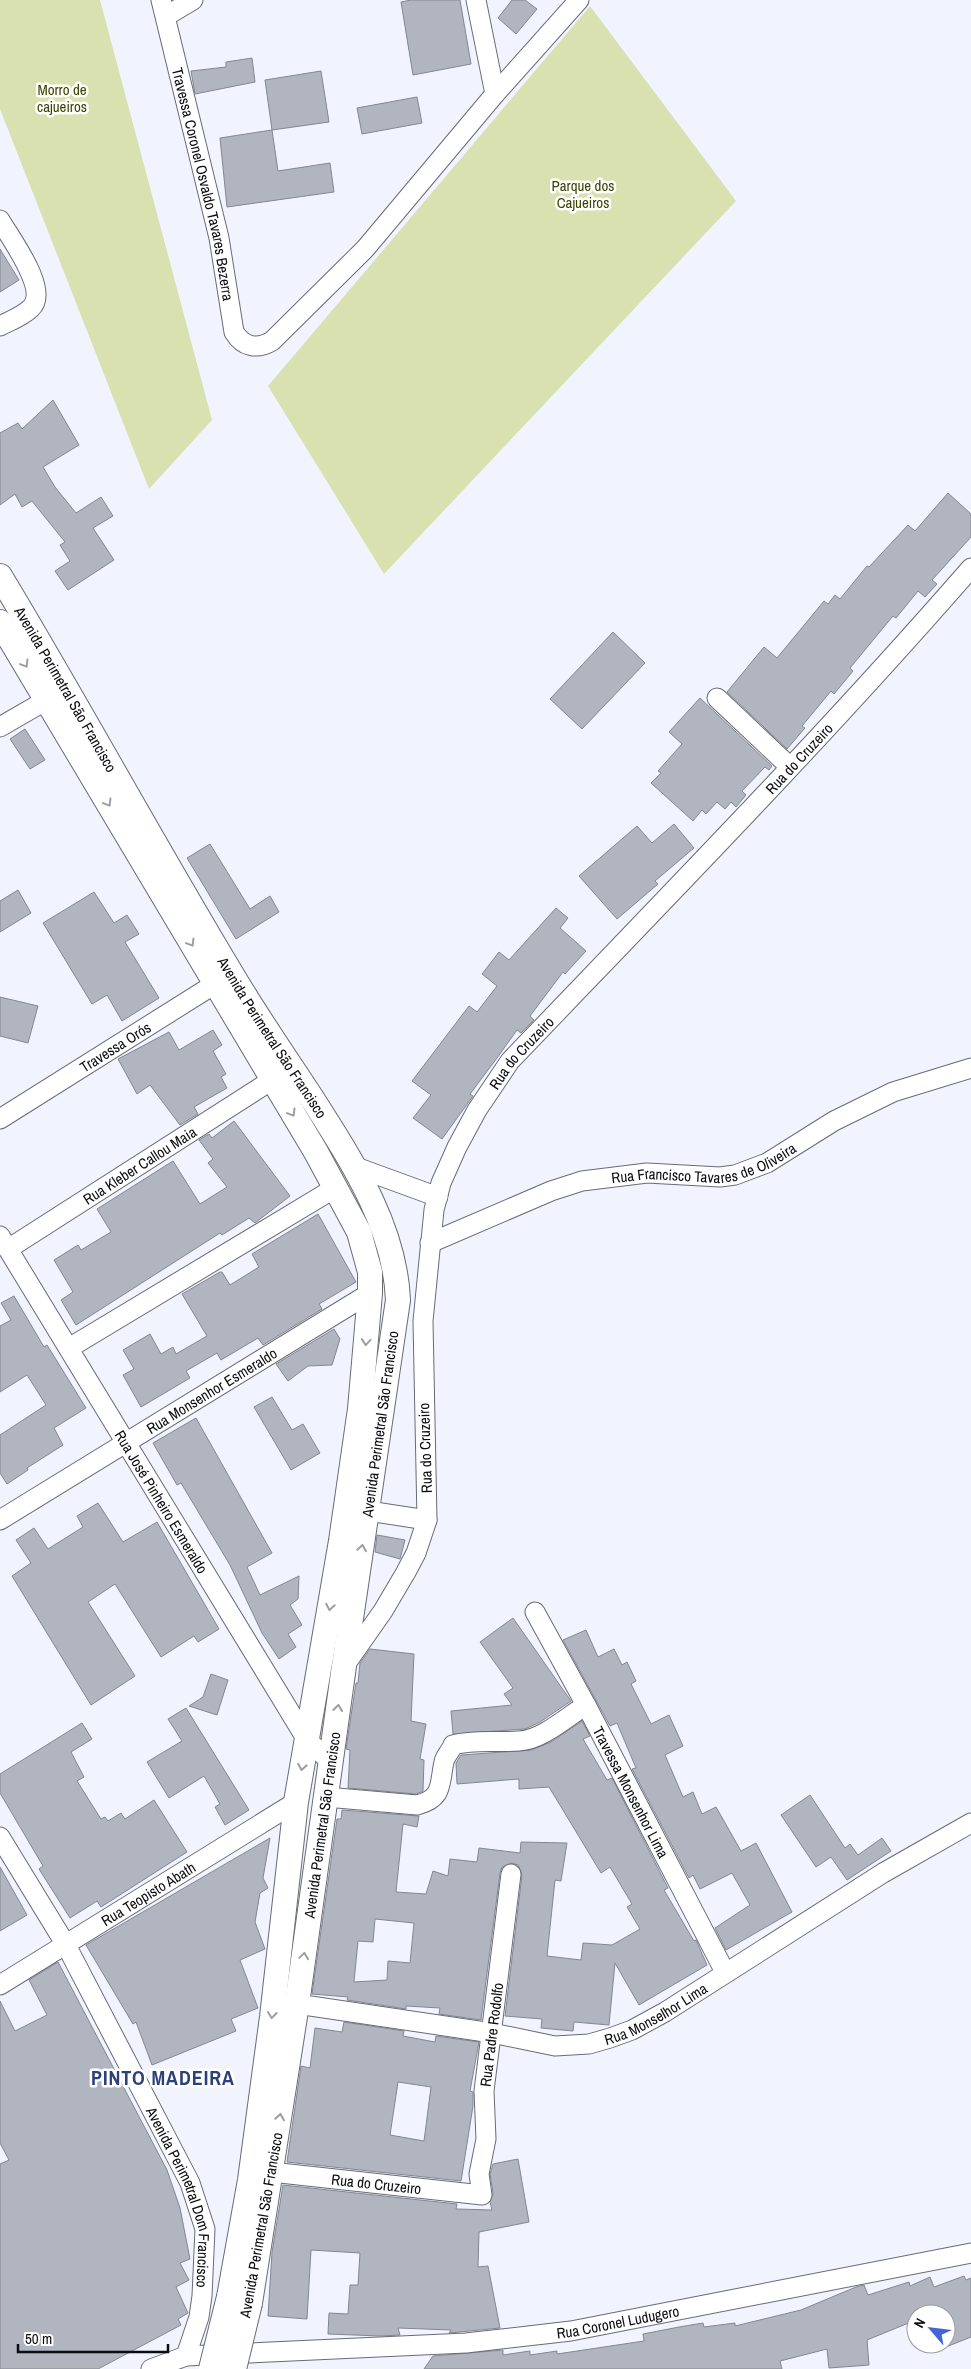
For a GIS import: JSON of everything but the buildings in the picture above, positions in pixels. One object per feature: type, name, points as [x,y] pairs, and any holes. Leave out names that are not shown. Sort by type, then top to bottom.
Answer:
[{"type":"main road","name":"Avenida Perimetral São Francisco","points":[[0,576],[68,688],[223,978],[272,1080],[316,1152],[359,1232],[370,1272],[370,1293],[360,1409],[341,1541],[296,1802],[272,2017],[250,2180],[234,2369]]},
{"type":"main road","name":"Avenida Perimetral São Francisco","points":[[0,622],[47,700],[223,978],[356,1167],[389,1243],[397,1279],[398,1300],[344,1666],[298,2004],[271,2172],[239,2300],[211,2369]]},
{"type":"street","points":[[164,8],[193,0]]},
{"type":"street","points":[[476,0],[496,94]]},
{"type":"street","points":[[496,94],[580,0]]},
{"type":"street","name":"Travessa Coronel Osvaldo Tavares Bezerra","points":[[164,8],[219,238],[234,332],[246,345],[259,347],[266,344],[365,249],[496,94]]},
{"type":"street","points":[[0,220],[31,274],[37,293],[34,303],[22,314],[0,326]]},
{"type":"street","name":"Rua do Cruzeiro","points":[[344,1666],[383,1611],[406,1572],[416,1553],[427,1520],[423,1321],[430,1243],[438,1197],[457,1147],[477,1110],[510,1060],[790,768],[909,640],[971,568]]},
{"type":"street","points":[[0,727],[68,688]]},
{"type":"street","points":[[717,698],[790,768]]},
{"type":"street","name":"Travessa Orós","points":[[0,1119],[223,978]]},
{"type":"street","name":"Rua Francisco Tavares de Oliveira","points":[[430,1243],[551,1191],[582,1181],[648,1173],[720,1177],[736,1175],[767,1163],[834,1121],[893,1092],[971,1068]]},
{"type":"street","name":"Rua Kleber Callou Maia","points":[[4,1242],[272,1080]]},
{"type":"street","points":[[356,1167],[438,1197]]},
{"type":"street","points":[[69,1348],[335,1188]]},
{"type":"street","name":"Rua José Pinheiro Esmeraldo","points":[[4,1242],[308,1740],[331,1762]]},
{"type":"street","name":"Rua Monsenhor Esmeraldo","points":[[0,1520],[370,1293]]},
{"type":"street","points":[[368,1511],[427,1520]]},
{"type":"street","name":"Travessa Monsenhor Lima","points":[[535,1612],[586,1705],[725,1972]]},
{"type":"street","points":[[326,1797],[417,1805],[424,1803],[434,1798],[441,1786],[444,1760],[453,1745],[469,1741],[520,1741],[540,1734],[586,1705]]},
{"type":"street","name":"Rua Teopisto Abath","points":[[0,1984],[296,1802]]},
{"type":"street","name":"Rua Monselhor Lima","points":[[298,2004],[492,2033],[555,2046],[589,2044],[632,2030],[665,2012],[725,1972],[883,1874],[971,1823]]},
{"type":"street","name":"Avenida Perimetral Dom Francisco","points":[[0,1837],[66,1945],[190,2183],[205,2229],[202,2296],[199,2317],[186,2356]]},
{"type":"street","name":"Rua Padre Rodolfo","points":[[482,2195],[480,2174],[486,2139],[484,2091],[511,1874]]},
{"type":"street","name":"Rua do Cruzeiro","points":[[271,2172],[482,2195]]},
{"type":"street","name":"Rua Coronel Ludugero","points":[[151,2369],[186,2356],[260,2350],[466,2343],[571,2331],[971,2253]]},
{"type":"green space","name":"Morro de cajueiros","points":[[0,0],[100,0],[212,420],[149,489],[0,109]]},
{"type":"green space","name":"Parque dos Cajueiros","points":[[590,6],[736,201],[384,574],[268,386]]},
{"type":"district","name":"PINTO MADEIRA","points":[[163,2077]]}]
